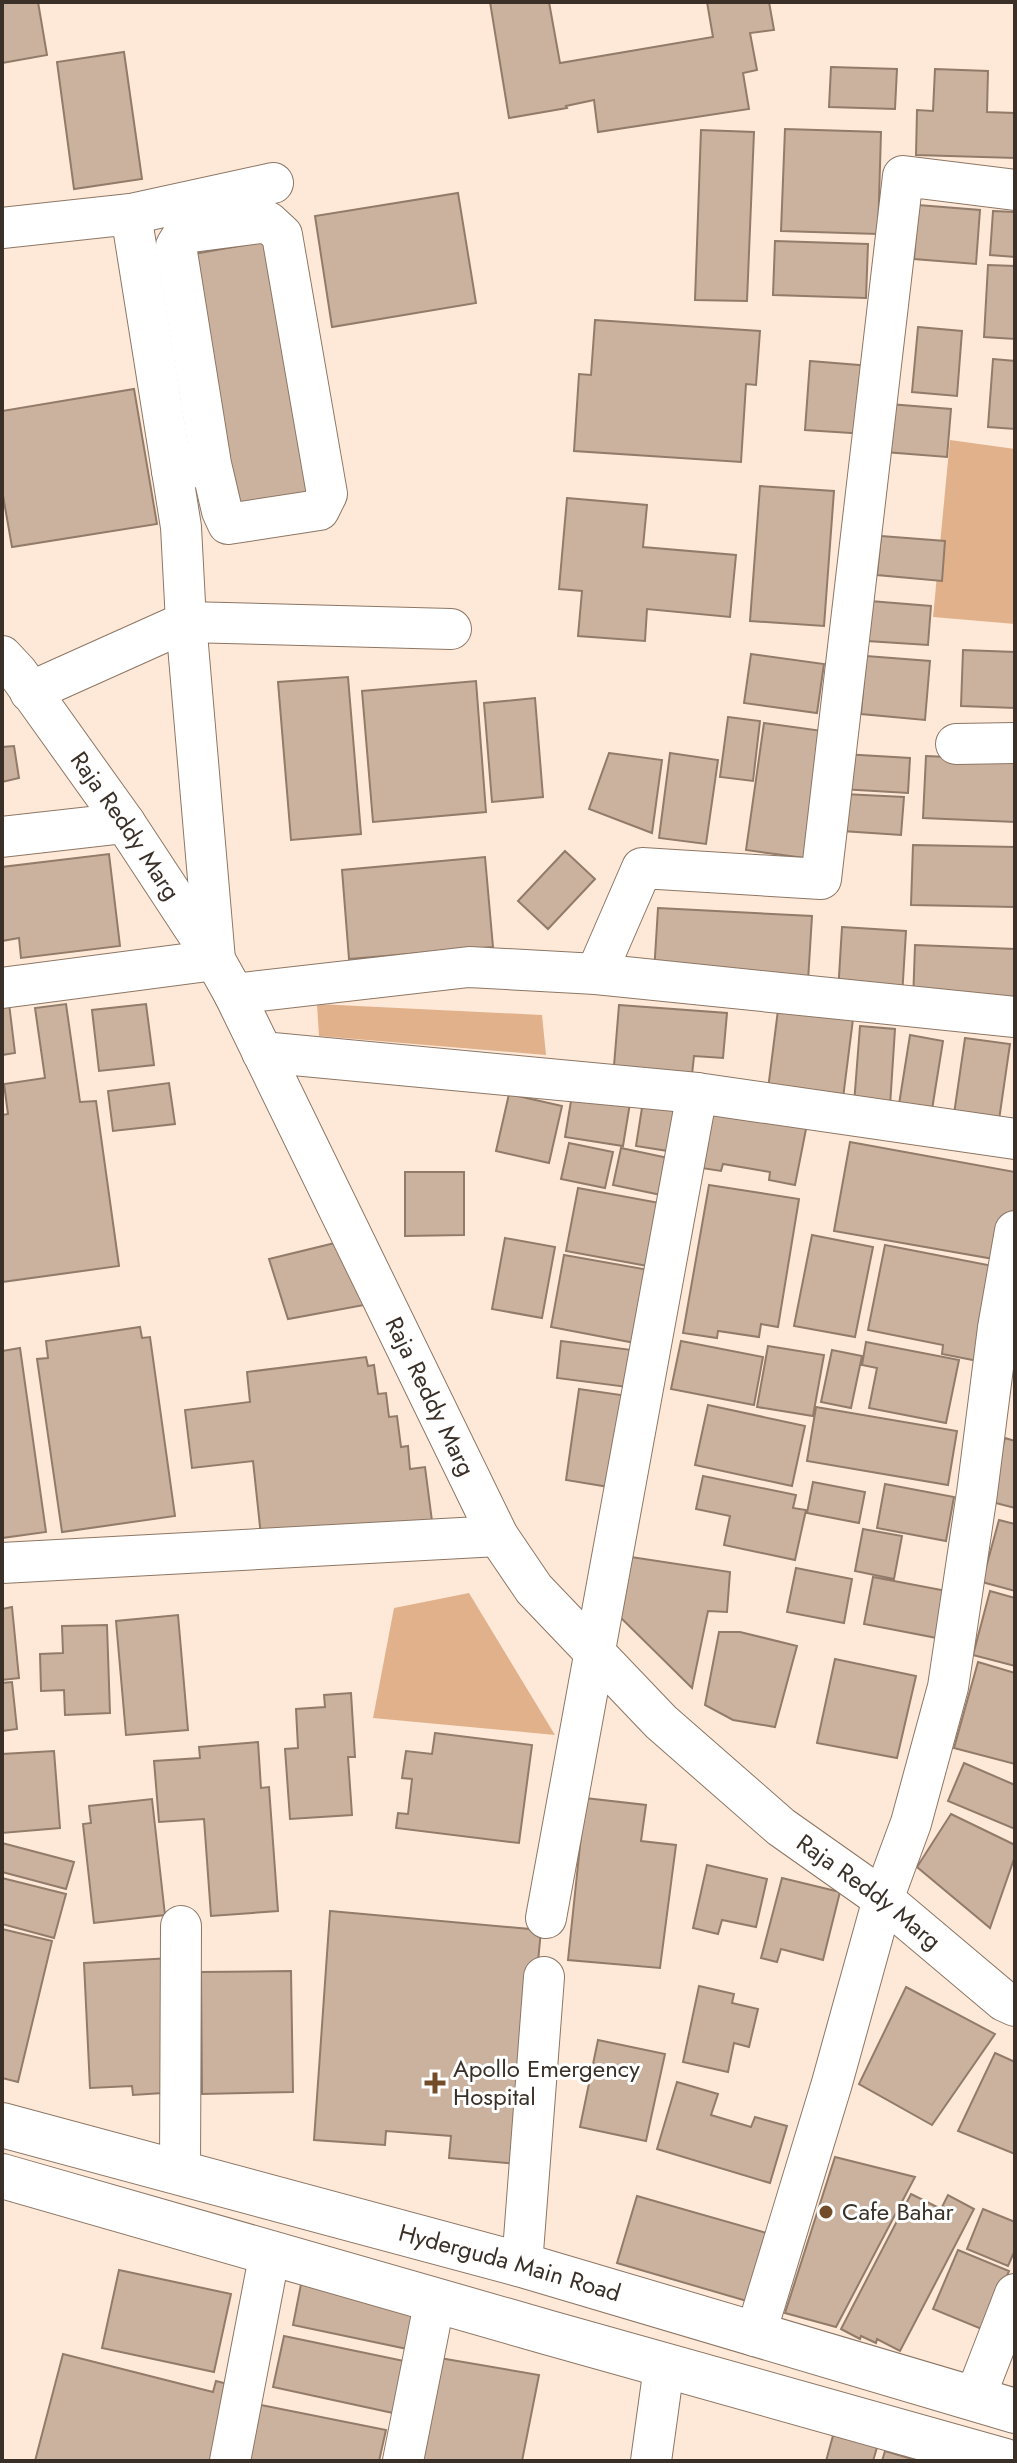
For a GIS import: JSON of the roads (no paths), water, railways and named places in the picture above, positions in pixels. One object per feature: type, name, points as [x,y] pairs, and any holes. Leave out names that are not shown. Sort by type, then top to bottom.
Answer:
[{"type":"main road","name":"Hyderguda Main Road","points":[[2,2125],[522,2265],[995,2405]]},
{"type":"main road","points":[[2,2176],[270,2252],[432,2311],[664,2367],[1005,2461]]},
{"type":"street","points":[[596,974],[642,868],[821,879],[903,176],[1015,190]]},
{"type":"street","points":[[2,228],[131,214],[273,183]]},
{"type":"street","points":[[131,214],[181,527],[186,622],[224,977]]},
{"type":"street","points":[[181,527],[228,524],[319,510],[327,494],[282,235],[268,222],[184,233],[176,246],[211,464],[228,524]]},
{"type":"street","points":[[172,471],[211,464]]},
{"type":"street","points":[[13,674],[186,622],[451,629]]},
{"type":"street","name":"Raja Reddy Marg","points":[[13,674],[125,823],[224,977],[498,1536],[534,1589],[661,1722],[781,1827],[883,1899],[1004,2001],[1015,2006]]},
{"type":"street","points":[[956,744],[1015,743]]},
{"type":"street","points":[[2,837],[125,823]]},
{"type":"street","points":[[2,988],[469,967],[596,974],[1015,1017]]},
{"type":"street","points":[[262,1052],[697,1093],[1015,1139]]},
{"type":"street","points":[[546,1918],[697,1093]]},
{"type":"street","points":[[755,2336],[832,2083],[883,1899],[911,1823],[948,1687],[998,1328],[1015,1231]]},
{"type":"street","points":[[2,1563],[498,1536]]},
{"type":"street","points":[[180,2172],[181,1926]]},
{"type":"street","points":[[522,2265],[544,1977]]},
{"type":"street","points":[[230,2461],[270,2252]]},
{"type":"street","points":[[995,2405],[1015,2294]]},
{"type":"street","points":[[403,2461],[432,2311]]},
{"type":"street","points":[[651,2461],[664,2367]]},
{"type":"place","name":"Apollo Emergency Hospital","points":[[435,2083]]},
{"type":"place","name":"Cafe Bahar","points":[[826,2212]]}]
